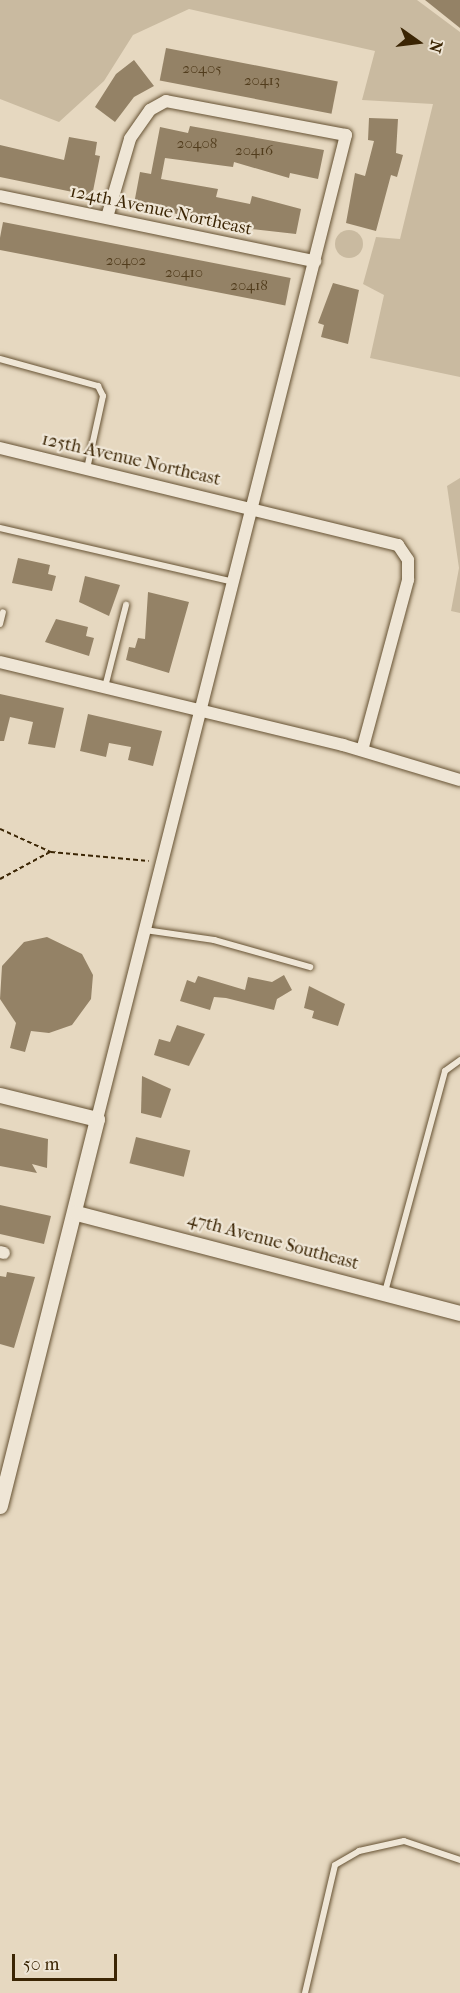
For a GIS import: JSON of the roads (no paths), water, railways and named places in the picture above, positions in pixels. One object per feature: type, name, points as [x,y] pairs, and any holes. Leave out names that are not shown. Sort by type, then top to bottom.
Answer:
[{"type":"street","points":[[0,1506],[76,1213],[97,1119],[233,582],[255,508],[346,135],[180,100],[166,100],[150,110],[130,139],[106,217]]},
{"type":"street","name":"124th Avenue Northeast","points":[[0,196],[315,261]]},
{"type":"street","name":"125th Avenue Northeast","points":[[0,448],[255,508],[398,545],[408,560],[408,580],[362,750]]},
{"type":"street","points":[[0,662],[201,709],[362,750],[460,780]]},
{"type":"street","points":[[0,1095],[97,1119]]},
{"type":"street","name":"47th Avenue Southeast","points":[[76,1213],[460,1313]]},
{"type":"lane","points":[[0,360],[98,386],[103,396],[87,468]]},
{"type":"lane","points":[[0,528],[233,582]]},
{"type":"lane","points":[[105,687],[126,605]]},
{"type":"lane","points":[[0,624],[3,612]]},
{"type":"lane","points":[[145,930],[214,940],[310,967]]},
{"type":"lane","points":[[385,1292],[445,1071],[460,1060]]},
{"type":"lane","points":[[305,1993],[335,1865],[359,1851],[404,1841],[460,1860]]}]
